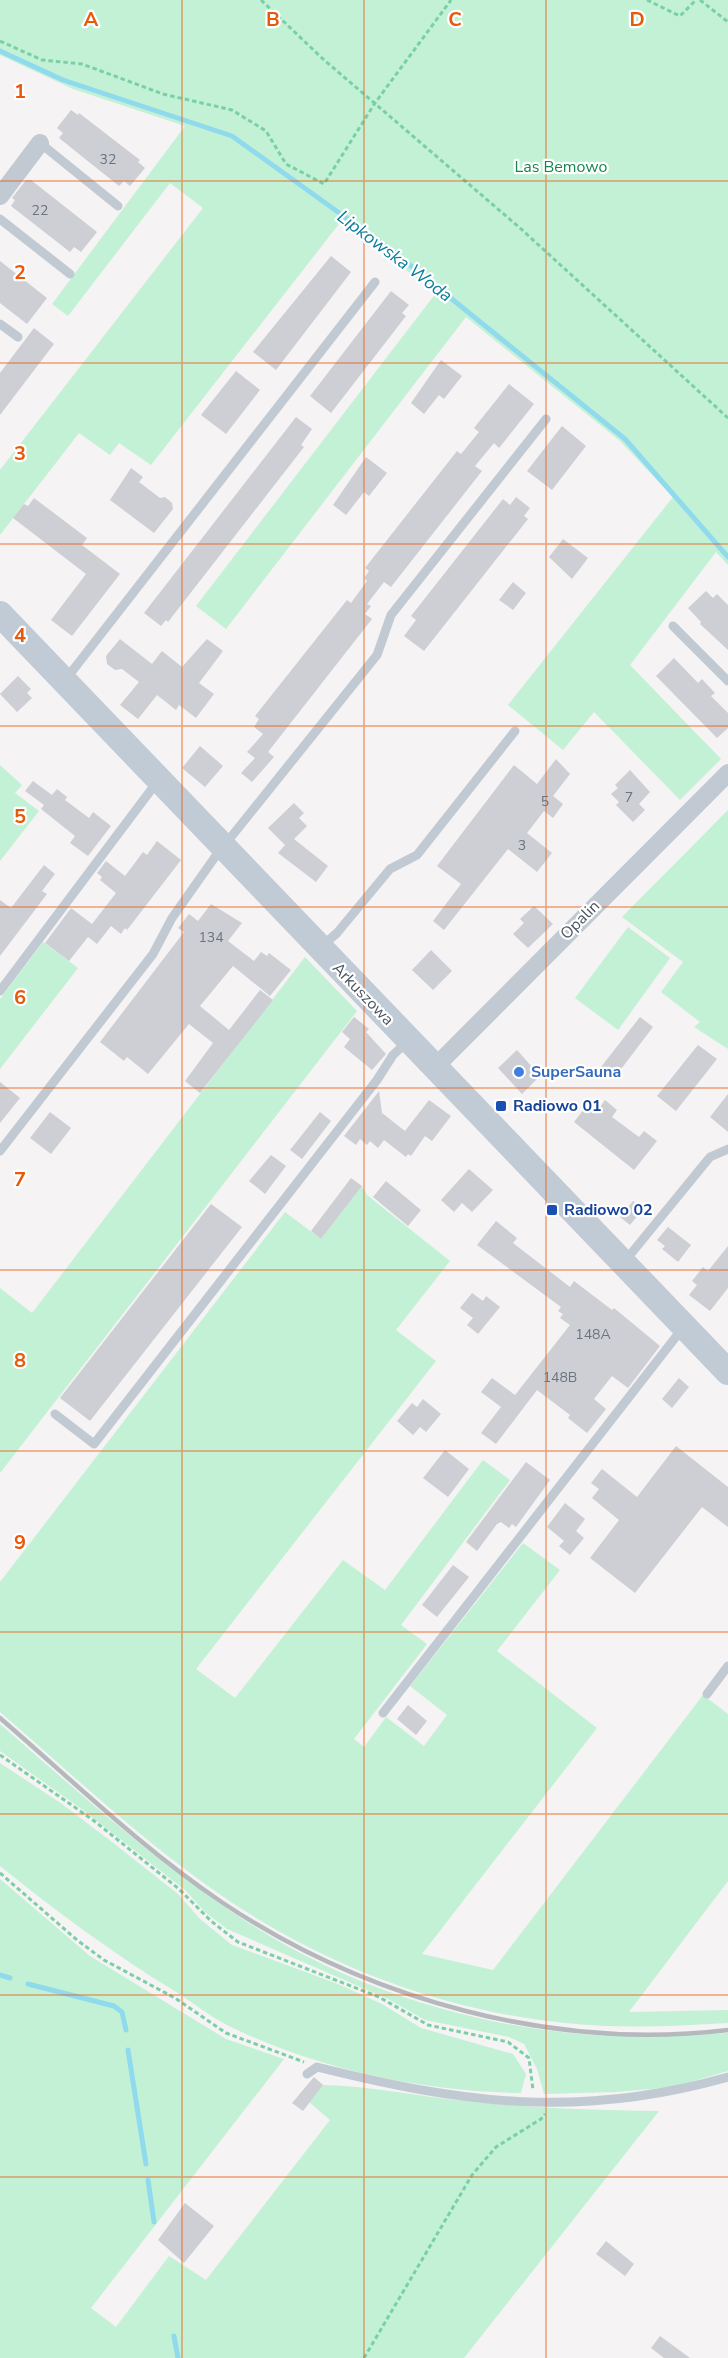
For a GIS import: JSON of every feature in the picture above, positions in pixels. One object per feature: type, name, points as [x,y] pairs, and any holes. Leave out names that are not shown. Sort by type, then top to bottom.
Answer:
[{"type":"main road","name":"Arkuszowa","points":[[0,614],[318,948],[728,1372]]},
{"type":"street","points":[[0,196],[40,143]]},
{"type":"street","name":"Opalin","points":[[434,1068],[728,773]]},
{"type":"lane","points":[[40,143],[118,206]]},
{"type":"lane","points":[[0,219],[70,274]]},
{"type":"lane","points":[[64,681],[375,282]]},
{"type":"lane","points":[[0,324],[18,338]]},
{"type":"lane","points":[[0,1151],[153,954],[172,918],[224,848],[376,655],[391,615],[546,419]]},
{"type":"lane","points":[[673,626],[728,681]]},
{"type":"lane","points":[[318,948],[337,933],[390,869],[417,855],[515,731]]},
{"type":"lane","points":[[0,991],[159,780]]},
{"type":"lane","points":[[55,1414],[94,1444],[377,1080],[393,1055],[408,1041]]},
{"type":"lane","points":[[623,1263],[710,1157],[728,1149]]},
{"type":"lane","points":[[383,1713],[684,1327]]},
{"type":"lane","points":[[707,1694],[728,1666]]},
{"type":"lane","points":[[307,2074],[317,2067],[439,2095],[548,2104],[654,2096],[728,2078]]},
{"type":"path","points":[[261,0],[375,103],[520,228],[728,418]]},
{"type":"path","points":[[0,41],[42,60],[82,64],[163,94],[232,110],[266,131],[286,164],[324,184],[375,103],[451,0]]},
{"type":"path","points":[[647,0],[680,16],[698,0],[728,22]]},
{"type":"path","points":[[0,1755],[93,1820],[179,1889],[211,1921],[238,1942],[379,1997],[428,2025],[508,2042],[529,2058],[534,2102]]},
{"type":"path","points":[[0,1874],[77,1940],[104,1959],[175,1998],[226,2033],[317,2067]]},
{"type":"path","points":[[364,2358],[472,2175],[496,2147],[541,2119],[548,2104]]},
{"type":"green space","name":"Las Bemowo","points":[[0,0],[728,0],[728,565],[716,552],[630,665],[721,759],[680,800],[594,712],[563,750],[508,705],[673,497],[620,441],[466,317],[226,629],[196,606],[436,293],[342,220],[151,465],[119,443],[110,455],[79,433],[0,535],[0,470],[203,208],[170,183],[68,316],[52,304],[185,126],[73,89],[0,55]]},
{"type":"green space","points":[[0,765],[22,785],[15,793],[39,811],[0,861]]},
{"type":"green space","points":[[728,810],[728,1049],[694,1027],[700,1022],[661,992],[683,962],[622,917]]},
{"type":"green space","points":[[628,927],[670,958],[618,1030],[575,998]]},
{"type":"green space","points":[[43,942],[78,968],[0,1069],[0,999]]},
{"type":"green space","points":[[305,957],[357,1011],[0,1473],[0,1288],[32,1313]]},
{"type":"green space","points":[[362,1186],[367,1195],[450,1261],[396,1330],[436,1361],[196,1669],[235,1698],[343,1560],[385,1590],[483,1460],[510,1480],[401,1625],[427,1644],[354,1739],[364,1747],[386,1717],[424,1746],[447,1715],[410,1686],[523,1543],[560,1570],[497,1651],[597,1728],[422,1954],[493,1970],[703,1695],[728,1714],[728,1881],[629,2012],[728,2010],[728,2023],[606,2026],[517,2016],[422,1993],[331,1958],[245,1911],[178,1864],[126,1822],[0,1712],[0,1582],[285,1212],[321,1239]]},
{"type":"green space","points":[[0,1724],[92,1804],[188,1881],[255,1927],[326,1966],[363,1982],[441,2009],[521,2026],[602,2036],[728,2033],[728,2071],[673,2087],[616,2092],[544,2094],[537,2069],[524,2044],[509,2037],[425,2020],[388,1999],[227,1929],[205,1912],[185,1890],[83,1810],[0,1751]]},
{"type":"green space","points":[[0,1763],[62,1804],[112,1842],[178,1894],[200,1919],[232,1945],[338,1984],[382,2004],[421,2028],[513,2054],[526,2074],[521,2093],[448,2088],[375,2076],[269,2044],[211,2016],[106,1946],[0,1866]]},
{"type":"green space","points":[[0,1879],[90,1956],[226,2039],[284,2059],[91,2308],[116,2327],[169,2256],[206,2280],[330,2120],[309,2102],[323,2085],[507,2105],[659,2111],[464,2358],[0,2358]]},
{"type":"building","points":[[71,110],[78,115],[79,113],[140,160],[138,162],[145,168],[130,186],[124,181],[119,186],[59,138],[63,133],[57,128]]},
{"type":"building","points":[[26,180],[31,180],[97,232],[81,252],[74,247],[70,252],[11,206],[15,200],[12,198]]},
{"type":"building","points":[[331,256],[351,272],[276,370],[253,352]]},
{"type":"building","points":[[0,261],[47,298],[27,324],[0,303]]},
{"type":"building","points":[[391,291],[409,305],[402,313],[406,316],[331,413],[310,396]]},
{"type":"building","points":[[34,328],[54,344],[0,415],[0,373]]},
{"type":"building","points":[[441,360],[462,376],[444,399],[439,395],[424,414],[411,403]]},
{"type":"building","points":[[236,371],[260,390],[226,434],[201,415]]},
{"type":"building","points":[[509,384],[534,404],[499,448],[494,443],[475,466],[482,471],[391,587],[384,582],[367,604],[371,606],[365,614],[372,619],[268,752],[274,757],[252,782],[241,773],[255,758],[247,752],[263,734],[254,727],[259,719],[255,716],[347,600],[351,603],[367,581],[364,578],[369,571],[365,568],[457,451],[461,454],[479,432],[474,428]]},
{"type":"building","points":[[296,417],[312,429],[301,445],[304,447],[168,622],[166,620],[161,626],[144,613]]},
{"type":"building","points":[[562,426],[586,446],[552,490],[527,471]]},
{"type":"building","points":[[366,457],[387,473],[369,496],[364,492],[346,515],[333,505]]},
{"type":"building","points":[[131,468],[143,477],[139,482],[160,498],[165,497],[172,503],[173,509],[154,533],[110,500]]},
{"type":"building","points":[[516,497],[530,508],[524,516],[528,519],[424,651],[404,636],[416,620],[411,616],[503,499],[510,505]]},
{"type":"building","points":[[34,498],[87,538],[82,545],[120,574],[72,636],[51,620],[86,574],[13,518],[24,504],[28,506]]},
{"type":"building","points":[[563,539],[588,558],[572,579],[549,557]]},
{"type":"building","points":[[513,582],[526,593],[513,610],[499,600]]},
{"type":"building","points":[[706,591],[713,598],[717,594],[728,605],[728,650],[700,624],[701,622],[688,608]]},
{"type":"building","points":[[120,639],[152,664],[162,651],[182,667],[207,639],[223,651],[199,683],[214,694],[196,718],[179,705],[176,710],[157,695],[138,719],[120,705],[139,682],[122,669],[115,670],[107,664],[106,656]]},
{"type":"building","points":[[674,658],[698,683],[702,679],[715,693],[711,696],[728,713],[728,728],[717,738],[656,676]]},
{"type":"building","points":[[18,676],[31,689],[27,693],[32,698],[17,712],[0,694]]},
{"type":"building","points":[[200,746],[223,766],[205,787],[182,768]]},
{"type":"building","points":[[556,759],[570,774],[553,796],[563,804],[553,818],[544,811],[527,833],[552,853],[537,872],[508,849],[444,930],[433,921],[461,884],[437,866],[514,765],[537,784]]},
{"type":"building","points":[[630,770],[650,792],[639,804],[645,810],[633,822],[616,805],[619,802],[611,794],[618,788],[615,785]]},
{"type":"building","points":[[33,781],[52,795],[57,789],[67,797],[65,800],[89,818],[93,812],[111,826],[88,856],[70,843],[75,836],[41,809],[44,805],[25,791]]},
{"type":"building","points":[[294,803],[304,813],[299,818],[307,826],[294,839],[328,866],[316,882],[278,853],[285,845],[268,828]]},
{"type":"building","points":[[157,841],[181,860],[127,930],[125,928],[121,934],[111,926],[97,944],[88,937],[69,961],[45,943],[71,908],[92,924],[116,893],[100,880],[102,877],[97,873],[106,861],[125,876],[143,852],[147,855]]},
{"type":"building","points":[[44,865],[55,874],[42,891],[47,894],[0,956],[0,900],[11,908]]},
{"type":"building","points":[[211,904],[242,923],[228,941],[254,961],[261,952],[267,956],[269,953],[291,970],[270,996],[233,966],[200,1006],[229,1030],[260,990],[273,1000],[200,1093],[185,1081],[213,1043],[189,1024],[148,1074],[127,1057],[124,1061],[100,1042],[184,932],[178,928],[189,914],[198,921]]},
{"type":"building","points":[[534,906],[553,924],[528,948],[513,934],[524,923],[520,919]]},
{"type":"building","points":[[431,950],[452,971],[433,990],[412,970]]},
{"type":"building","points":[[354,1017],[369,1029],[366,1032],[386,1054],[372,1070],[344,1047],[350,1039],[342,1032]]},
{"type":"building","points":[[640,1017],[653,1027],[615,1077],[601,1067]]},
{"type":"building","points":[[698,1045],[717,1059],[676,1111],[657,1096]]},
{"type":"building","name":"SuperSauna","points":[[517,1050],[540,1076],[522,1094],[498,1068]]},
{"type":"building","points":[[0,1082],[20,1098],[0,1123]]},
{"type":"building","points":[[379,1091],[382,1113],[405,1131],[429,1100],[451,1116],[432,1141],[425,1136],[411,1156],[408,1154],[406,1157],[384,1140],[378,1148],[370,1141],[367,1145],[360,1139],[356,1145],[344,1136]]},
{"type":"building","points":[[728,1094],[728,1132],[710,1117]]},
{"type":"building","points":[[591,1100],[600,1107],[605,1100],[617,1110],[612,1117],[639,1137],[644,1131],[657,1141],[634,1170],[574,1122]]},
{"type":"building","points":[[50,1112],[71,1128],[51,1154],[30,1138]]},
{"type":"building","points":[[320,1112],[331,1121],[302,1159],[290,1150]]},
{"type":"building","points":[[271,1155],[286,1166],[265,1194],[249,1181]]},
{"type":"building","points":[[469,1169],[493,1190],[472,1212],[462,1203],[454,1212],[441,1200]]},
{"type":"building","points":[[351,1178],[362,1186],[321,1239],[311,1231]]},
{"type":"building","points":[[386,1181],[421,1210],[408,1226],[373,1197]]},
{"type":"building","points":[[633,1201],[643,1209],[630,1225],[620,1217]]},
{"type":"building","points":[[211,1204],[242,1227],[90,1421],[60,1398]]},
{"type":"building","points":[[496,1221],[517,1238],[513,1243],[570,1287],[574,1281],[612,1310],[614,1308],[660,1346],[628,1388],[612,1376],[594,1399],[606,1409],[587,1433],[568,1418],[570,1415],[537,1390],[496,1444],[481,1433],[501,1407],[481,1392],[492,1378],[515,1395],[570,1325],[560,1318],[563,1314],[558,1311],[561,1307],[477,1245]]},
{"type":"building","points":[[668,1227],[691,1245],[678,1262],[662,1249],[665,1246],[657,1240]]},
{"type":"building","points":[[728,1246],[728,1288],[710,1311],[689,1295],[697,1285],[692,1281],[703,1267],[708,1271]]},
{"type":"building","points":[[472,1293],[483,1301],[486,1296],[500,1307],[478,1334],[467,1325],[473,1318],[460,1308]]},
{"type":"building","points":[[679,1378],[689,1387],[672,1408],[662,1399]]},
{"type":"building","points":[[423,1399],[441,1414],[426,1432],[420,1427],[413,1435],[397,1421],[412,1403],[417,1407]]},
{"type":"building","points":[[676,1446],[728,1487],[728,1527],[702,1507],[635,1593],[590,1558],[619,1520],[592,1498],[599,1489],[591,1483],[602,1469],[637,1497]]},
{"type":"building","points":[[445,1450],[469,1469],[448,1497],[423,1478]]},
{"type":"building","points":[[526,1462],[550,1480],[516,1527],[512,1524],[509,1528],[501,1522],[497,1524],[477,1551],[466,1542]]},
{"type":"building","points":[[565,1503],[585,1519],[576,1531],[584,1538],[570,1555],[559,1546],[564,1541],[547,1527]]},
{"type":"building","points":[[453,1565],[469,1577],[437,1617],[422,1605]]},
{"type":"building","points":[[408,1705],[427,1721],[416,1735],[397,1719]]},
{"type":"building","points":[[314,2077],[323,2085],[303,2111],[292,2103]]},
{"type":"building","points":[[185,2203],[214,2226],[184,2263],[158,2240]]},
{"type":"building","points":[[606,2241],[634,2264],[625,2276],[596,2254]]},
{"type":"building","points":[[660,2336],[690,2358],[664,2358],[651,2348]]},
{"type":"waterway","name":"Lipkowska Woda","points":[[0,51],[63,80],[232,136],[395,253],[625,439],[728,557]]},
{"type":"waterway","points":[[0,1975],[10,1978]]},
{"type":"waterway","points":[[28,1984],[114,2006],[122,2012],[126,2030]]},
{"type":"waterway","points":[[128,2050],[146,2164]]},
{"type":"waterway","points":[[148,2180],[154,2222]]},
{"type":"waterway","points":[[174,2336],[178,2358]]},
{"type":"railway","points":[[0,1718],[165,1861],[223,1903],[279,1937],[339,1967],[401,1991],[465,2011],[530,2025],[596,2033],[662,2035],[728,2030]]},
{"type":"place","name":"SuperSauna","points":[[519,1072]]},
{"type":"place","name":"Radiowo 01","points":[[501,1106]]},
{"type":"place","name":"Radiowo 02","points":[[552,1210]]}]
